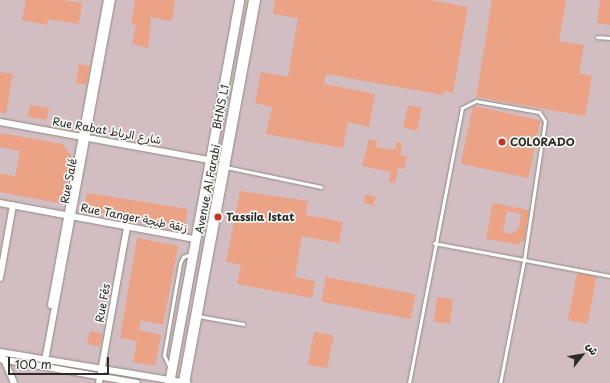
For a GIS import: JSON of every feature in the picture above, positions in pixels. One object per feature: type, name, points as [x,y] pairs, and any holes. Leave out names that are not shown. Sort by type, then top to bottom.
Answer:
[{"type":"street","name":"Rue Salé","points":[[85,137],[107,0]]},
{"type":"street","name":"Rue Salé","points":[[43,363],[69,216],[112,0]]},
{"type":"street","name":"Avenue Al Farabi","points":[[169,381],[191,254],[210,160],[239,0]]},
{"type":"street","name":"Avenue Al Farabi","points":[[182,382],[197,316],[255,0]]},
{"type":"street","name":"Rue Rabat شارع الرباط","points":[[0,122],[210,160]]},
{"type":"street","name":"Rue Tanger زنقة طنجة","points":[[0,203],[194,239]]},
{"type":"street","points":[[0,278],[13,205]]},
{"type":"street","name":"Rue Fés","points":[[100,377],[128,227]]},
{"type":"street","points":[[10,383],[1,359],[0,351],[100,377],[136,383]]},
{"type":"street","points":[[1,359],[43,363]]},
{"type":"street","points":[[1,359],[14,383]]},
{"type":"street","points":[[100,377],[182,382]]},
{"type":"lane","name":"BHNS L1","points":[[182,382],[249,0]]},
{"type":"lane","points":[[597,36],[610,38]]},
{"type":"lane","points":[[409,383],[434,243],[462,108],[476,101],[539,112],[546,121],[524,260],[500,383]]},
{"type":"lane","points":[[224,166],[322,187]]},
{"type":"lane","points":[[434,243],[610,276]]},
{"type":"lane","points":[[197,316],[243,324]]},
{"type":"shaded area","points":[[0,0],[610,0],[610,383],[0,383]]},
{"type":"building","points":[[26,0],[63,0],[82,3],[79,24],[48,19],[47,25],[22,20]]},
{"type":"building","points":[[135,0],[175,0],[172,21],[151,17],[148,48],[132,44],[136,25],[131,24]]},
{"type":"building","points":[[275,0],[430,0],[468,7],[453,93],[444,91],[443,95],[326,74],[324,84],[375,94],[369,127],[348,122],[343,148],[266,134],[272,107],[255,103],[261,72],[288,77],[298,18],[273,14]]},
{"type":"building","points":[[492,0],[566,0],[559,41],[584,45],[579,73],[592,76],[585,116],[476,97]]},
{"type":"building","points":[[600,0],[610,0],[610,25],[597,23]]},
{"type":"building","points":[[79,64],[90,66],[87,85],[76,83]]},
{"type":"building","points":[[0,72],[13,74],[6,114],[0,112]]},
{"type":"building","points":[[30,105],[49,108],[47,120],[28,117]]},
{"type":"building","points":[[408,105],[422,108],[417,130],[403,127]]},
{"type":"building","name":"COLORADO","points":[[473,106],[540,120],[528,178],[461,164]]},
{"type":"building","points":[[0,133],[63,144],[71,156],[64,204],[0,192],[0,174],[15,176],[20,151],[0,147]]},
{"type":"building","points":[[369,139],[377,141],[376,147],[395,150],[397,142],[402,143],[400,155],[407,157],[404,169],[398,168],[395,183],[389,182],[391,172],[362,166]]},
{"type":"building","points":[[240,191],[308,201],[306,215],[343,222],[339,243],[302,236],[295,277],[315,281],[312,298],[237,284],[241,265],[226,262]]},
{"type":"building","points":[[87,193],[188,209],[185,226],[84,210]]},
{"type":"building","points":[[366,194],[376,197],[373,206],[363,203]]},
{"type":"building","points":[[493,203],[529,210],[524,241],[516,244],[486,239]],"holes":[[[507,211],[521,214],[519,228],[511,234],[503,232]]]},
{"type":"building","points":[[137,238],[178,246],[163,325],[141,320],[139,330],[161,335],[155,366],[133,362],[137,341],[120,338]]},
{"type":"building","points":[[577,273],[597,277],[587,324],[568,320]]},
{"type":"building","points":[[326,277],[415,294],[411,319],[321,302]]},
{"type":"building","points":[[437,297],[453,299],[450,324],[434,322]]},
{"type":"building","points":[[90,331],[103,334],[100,347],[87,344]]},
{"type":"building","points":[[314,332],[334,336],[327,368],[308,364]]},
{"type":"place","name":"COLORADO","points":[[502,142]]},
{"type":"place","name":"Tassila Istat","points":[[218,217]]}]
